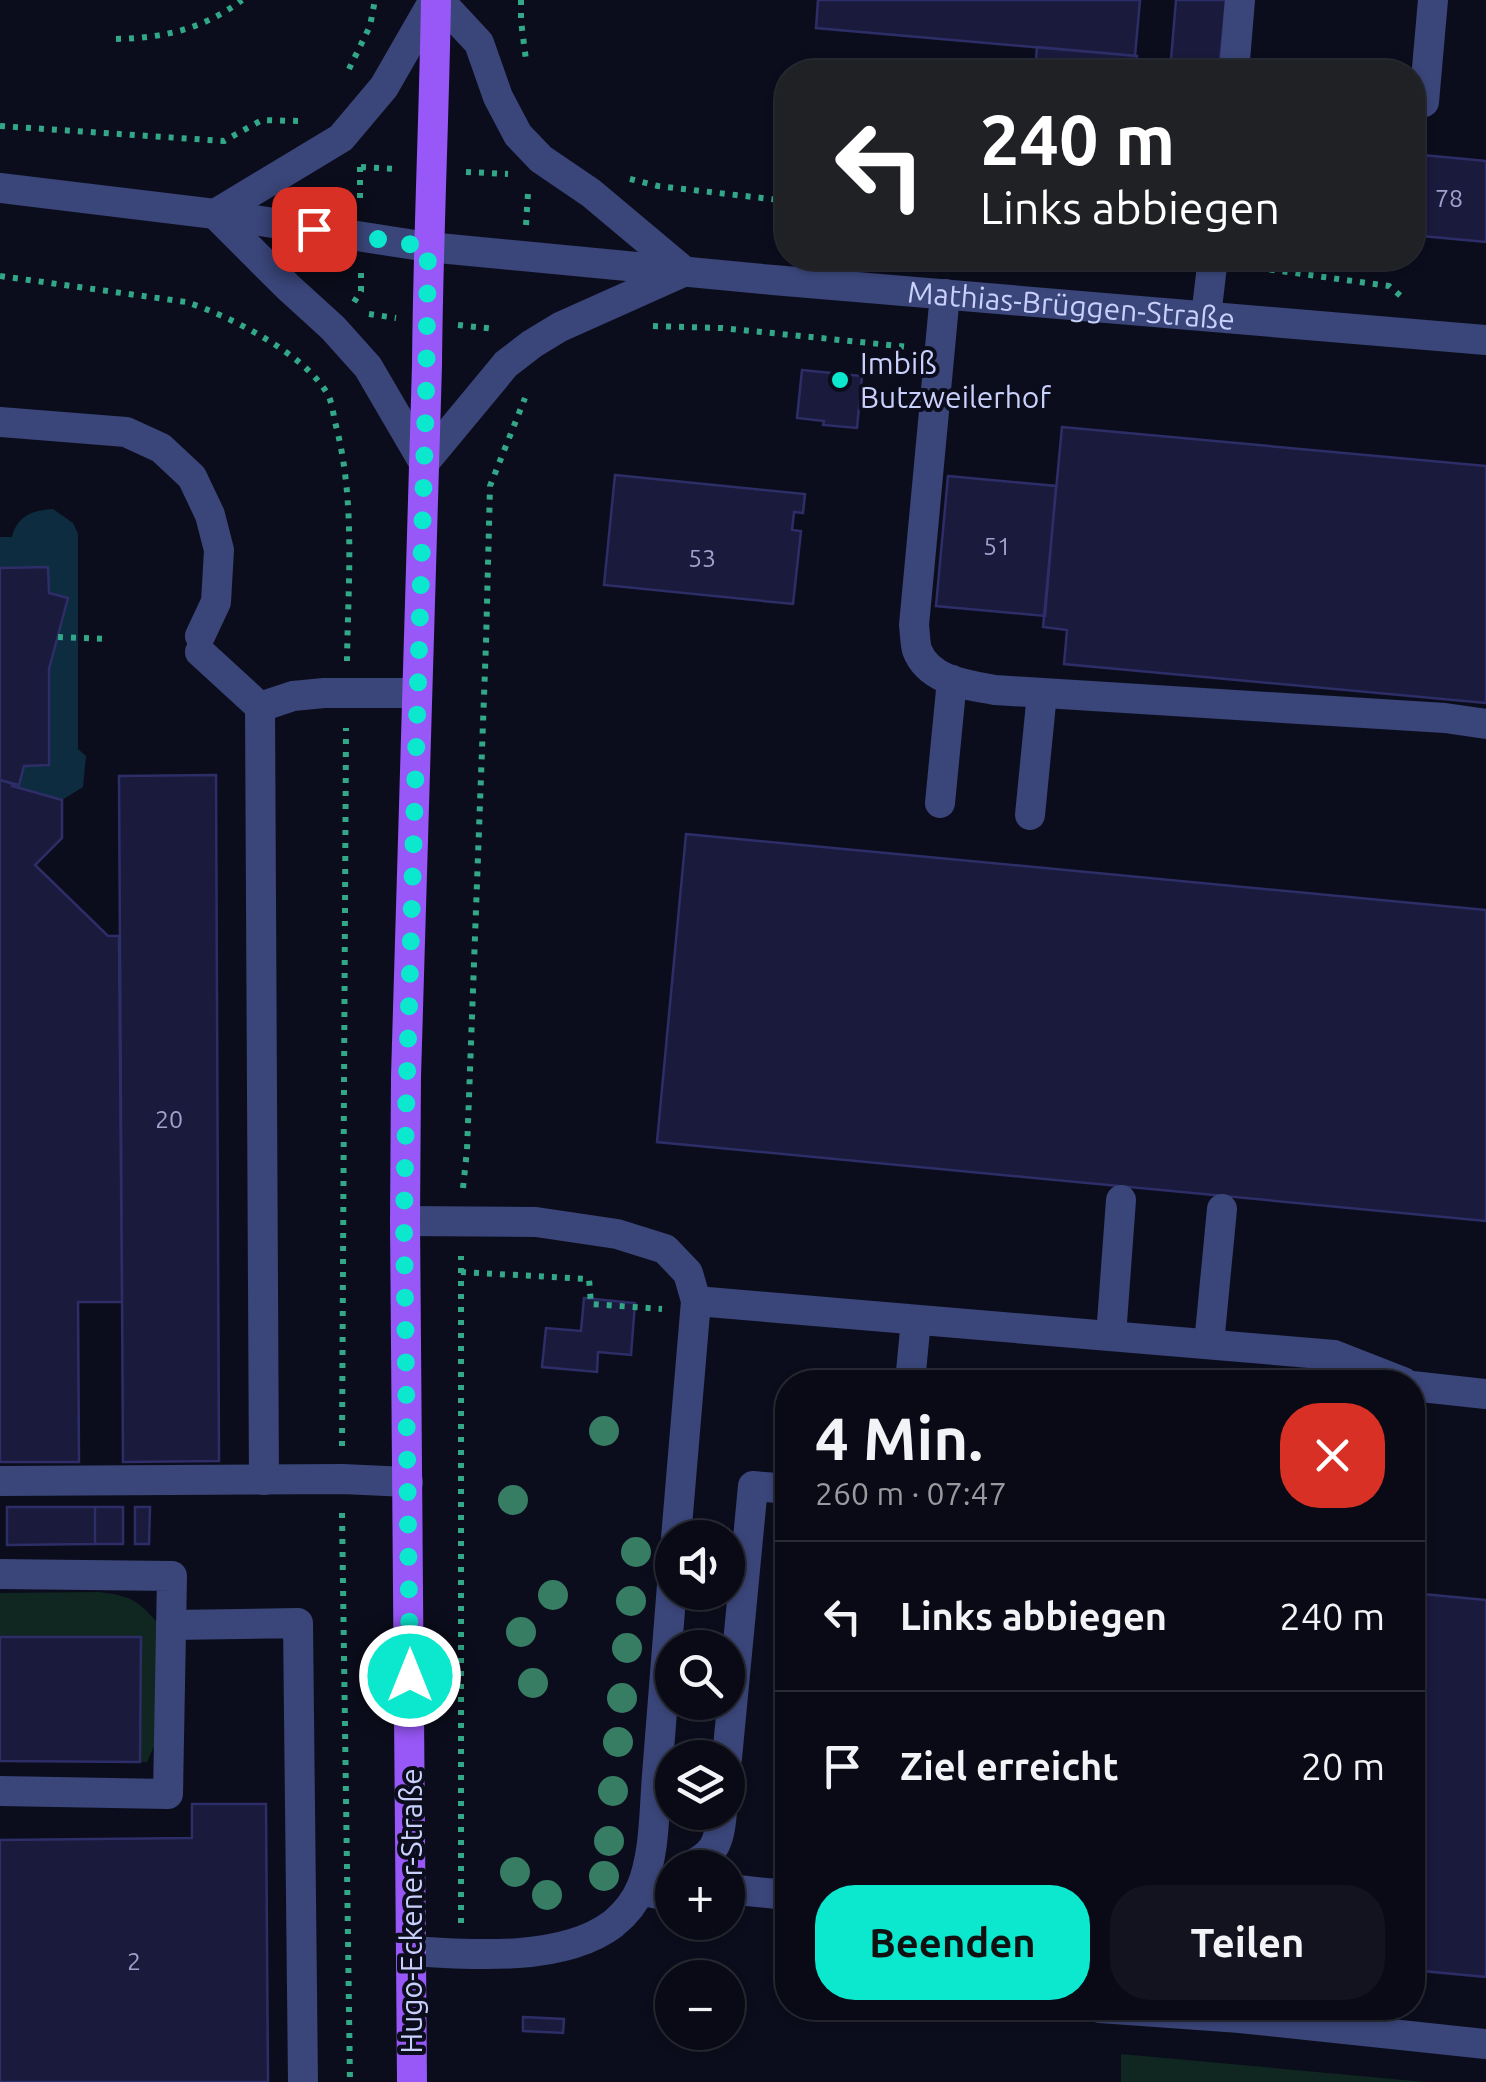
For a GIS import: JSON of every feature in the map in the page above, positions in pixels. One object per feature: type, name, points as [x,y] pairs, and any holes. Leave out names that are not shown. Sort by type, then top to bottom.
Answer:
[{"type":"main road","name":"Hugo-Eckener-Straße","points":[[412,2082],[404,1221],[436,0]]},
{"type":"street","points":[[436,0],[479,43],[498,97],[518,134],[540,160],[591,193],[684,271],[560,327],[532,344],[506,364],[424,464],[368,368],[334,328],[215,214],[340,138],[384,87],[436,0]]},
{"type":"street","points":[[1235,60],[1240,0]]},
{"type":"street","points":[[1425,91],[1433,0]]},
{"type":"street","name":"Mathias-Brüggen-Straße","points":[[0,188],[215,214],[428,247],[1486,340]]},
{"type":"street","points":[[1206,316],[1211,270]]},
{"type":"street","points":[[946,294],[914,625],[917,650],[928,666],[952,680],[994,690],[1445,718],[1486,724]]},
{"type":"street","points":[[0,422],[126,432],[161,448],[192,477],[210,515],[220,550],[216,602],[200,644],[260,706],[264,1480]]},
{"type":"street","points":[[940,803],[952,680]]},
{"type":"street","points":[[1030,815],[1042,693]]},
{"type":"street","points":[[260,706],[293,696],[417,694]]},
{"type":"street","points":[[1111,1336],[1122,1200]]},
{"type":"street","points":[[1210,1344],[1222,1210]]},
{"type":"street","points":[[404,1221],[536,1222],[618,1234],[666,1249],[688,1274],[696,1307],[678,1520]]},
{"type":"street","points":[[696,1307],[916,1320],[1334,1355],[1372,1370]]},
{"type":"street","points":[[911,1370],[916,1320]]},
{"type":"street","points":[[1425,1387],[1486,1394]]},
{"type":"street","points":[[0,1482],[408,1482]]},
{"type":"street","points":[[730,1740],[753,1486],[775,1488]]},
{"type":"street","points":[[0,1574],[172,1576],[168,1794],[0,1792]]},
{"type":"street","points":[[412,1951],[460,1954],[558,1947],[588,1938],[612,1925],[628,1910],[653,1875],[651,1846],[670,1610]]},
{"type":"street","points":[[171,1625],[298,1623],[303,2082]]},
{"type":"street","points":[[745,1891],[775,1894]]},
{"type":"street","points":[[1259,2020],[1486,2044]]},
{"type":"path","points":[[116,39],[188,30],[242,0]]},
{"type":"path","points":[[342,82],[370,26],[375,0]]},
{"type":"path","points":[[522,0],[525,56],[530,70]]},
{"type":"path","points":[[0,126],[224,141],[262,120],[308,122]]},
{"type":"path","points":[[627,178],[658,186],[775,200]]},
{"type":"path","points":[[1280,270],[1389,286],[1404,299]]},
{"type":"path","points":[[0,276],[186,302],[215,311],[246,326],[300,364],[328,394],[340,437],[349,508],[342,1480],[350,2082]]},
{"type":"path","points":[[639,326],[722,328],[938,350]]},
{"type":"path","points":[[460,1954],[461,1221],[467,1150],[490,486],[532,386]]},
{"type":"path","points":[[58,637],[108,639]]},
{"type":"path","points":[[461,1272],[588,1279],[591,1304],[696,1307]]},
{"type":"green space","points":[[99,1592],[132,1600],[158,1623],[159,1735],[147,1762],[138,1762],[140,1637],[0,1637],[0,1593]]},
{"type":"green space","points":[[1121,2054],[1426,2082],[1121,2082]]},
{"type":"water","points":[[53,509],[73,523],[78,534],[78,749],[86,756],[83,787],[62,800],[12,786],[24,766],[49,765],[49,669],[68,599],[49,593],[48,568],[0,568],[0,537],[12,537],[27,516]]},
{"type":"building","points":[[818,0],[1140,0],[1135,56],[816,28]]},
{"type":"building","points":[[1176,0],[1226,0],[1220,60],[1171,60]]},
{"type":"building","points":[[1037,47],[1137,56],[1137,60],[1036,60]]},
{"type":"building","points":[[1425,155],[1486,161],[1486,242],[1425,236]]},
{"type":"building","points":[[802,370],[862,376],[857,428],[797,418]]},
{"type":"building","points":[[1062,427],[1486,466],[1486,703],[1064,664],[1067,630],[1043,627]]},
{"type":"building","points":[[615,475],[805,494],[803,513],[794,512],[792,530],[801,531],[793,604],[604,585]]},
{"type":"building","points":[[948,476],[1056,486],[1045,616],[936,606]]},
{"type":"building","points":[[48,567],[49,593],[68,598],[49,669],[49,765],[24,766],[19,785],[0,780],[0,568]]},
{"type":"building","points":[[216,775],[219,1461],[123,1462],[119,776]]},
{"type":"building","points":[[0,780],[62,800],[62,838],[35,865],[108,936],[119,936],[122,1302],[78,1302],[79,1462],[0,1462]]},
{"type":"building","points":[[686,834],[1486,910],[1486,1221],[657,1142]]},
{"type":"building","points":[[584,1298],[635,1303],[631,1355],[598,1352],[597,1372],[542,1367],[546,1328],[581,1331]]},
{"type":"building","points":[[7,1507],[95,1507],[95,1544],[7,1545]]},
{"type":"building","points":[[95,1507],[123,1507],[123,1544],[95,1544]]},
{"type":"building","points":[[135,1507],[150,1507],[149,1544],[135,1544]]},
{"type":"building","points":[[1425,1594],[1486,1600],[1486,1977],[1425,1971]]},
{"type":"building","points":[[0,1637],[141,1637],[140,1762],[0,1761]]},
{"type":"building","points":[[192,1804],[266,1804],[268,2082],[0,2082],[0,1840],[192,1838]]},
{"type":"building","points":[[523,2017],[564,2019],[563,2033],[523,2031]]},
{"type":"place","name":"Imbiß Butzweilerhof","points":[[840,380]]},
{"type":"route","points":[[314,229],[428,247],[404,1221],[410,1676]]}]
